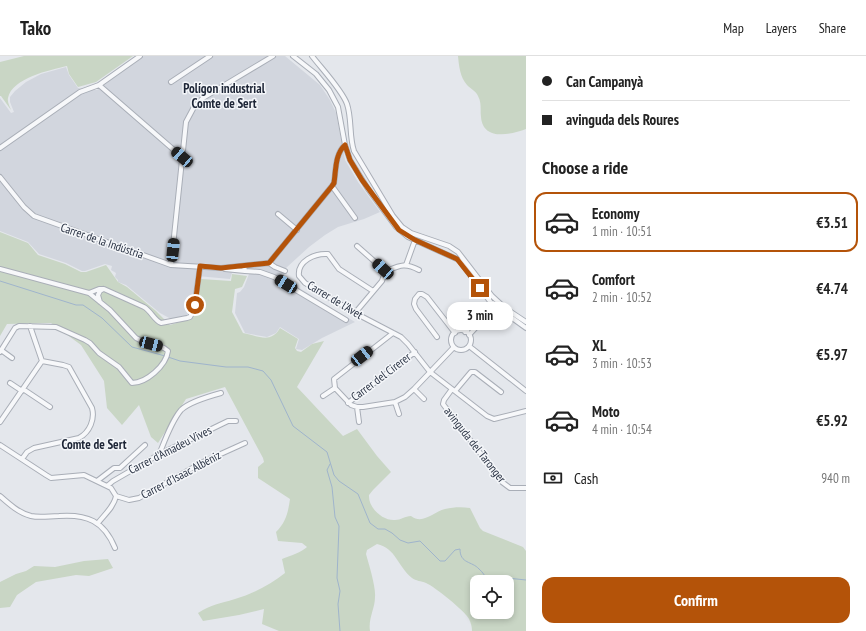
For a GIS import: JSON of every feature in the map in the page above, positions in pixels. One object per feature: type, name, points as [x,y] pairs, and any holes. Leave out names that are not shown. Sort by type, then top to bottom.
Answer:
[{"type":"street","points":[[0,148],[80,92],[99,85],[140,56]]},
{"type":"street","points":[[171,82],[210,56]]},
{"type":"street","points":[[171,265],[186,122],[190,112],[203,98],[273,56]]},
{"type":"street","points":[[293,56],[316,74],[335,100],[339,111],[345,145],[350,160],[362,180],[399,230],[415,240],[459,260],[495,306],[526,328]]},
{"type":"street","points":[[312,56],[347,104],[350,137],[354,151],[398,223],[406,230],[416,235],[450,246],[458,252],[489,294],[495,306]]},
{"type":"street","points":[[99,85],[182,157]]},
{"type":"street","points":[[285,271],[269,263],[334,183],[338,155],[345,145]]},
{"type":"street","name":"Carrer de la Indústria","points":[[0,177],[24,207],[34,216],[171,265],[200,266],[233,271],[260,272],[274,276],[346,320]]},
{"type":"street","points":[[332,186],[355,218]]},
{"type":"street","points":[[278,214],[297,230]]},
{"type":"street","points":[[406,265],[415,240]]},
{"type":"street","points":[[355,313],[382,281],[384,275],[383,269],[357,246]]},
{"type":"street","name":"Carrer de l'Avet","points":[[373,291],[339,269],[328,254],[315,256],[302,263],[298,272],[298,276],[301,280],[355,313],[404,340],[430,372],[490,418],[494,419],[526,411]]},
{"type":"street","name":"Carrer de la Indústria","points":[[221,268],[269,263]]},
{"type":"street","points":[[384,272],[402,265],[419,270]]},
{"type":"street","points":[[89,293],[99,289],[104,289],[144,307],[161,323],[187,318],[194,310],[200,266]]},
{"type":"street","points":[[244,266],[245,271]]},
{"type":"street","points":[[0,268],[89,293],[110,310],[136,338],[167,350],[167,357],[158,370],[138,383],[132,383],[119,367],[99,353],[90,343],[56,327],[23,326],[15,328],[0,351],[12,358]]},
{"type":"street","points":[[100,302],[98,294],[104,289]]},
{"type":"street","points":[[438,337],[414,306],[415,299],[419,294],[427,297],[455,333]]},
{"type":"street","points":[[489,294],[505,308],[526,322]]},
{"type":"street","points":[[467,333],[498,302]]},
{"type":"street","points":[[495,306],[505,308]]},
{"type":"street","points":[[30,326],[42,361]]},
{"type":"street","points":[[454,347],[462,350],[469,346],[471,341],[467,333],[460,331],[455,333]]},
{"type":"street","points":[[393,333],[334,379],[335,388],[348,403],[357,407],[395,402],[405,397],[454,347]]},
{"type":"street","points":[[454,347],[452,341],[455,333]]},
{"type":"street","points":[[469,346],[526,391]]},
{"type":"street","name":"Carrer del Cirerer","points":[[348,403],[415,352]]},
{"type":"street","points":[[0,422],[42,361]]},
{"type":"street","points":[[22,459],[27,452],[34,448],[83,436],[93,421],[94,414],[92,408],[69,367],[42,361]]},
{"type":"street","points":[[453,390],[471,372],[475,372],[501,392]]},
{"type":"street","points":[[10,383],[50,407]]},
{"type":"street","points":[[323,396],[335,388]]},
{"type":"street","points":[[414,389],[424,399]]},
{"type":"street","name":"avinguda del Taronger","points":[[453,390],[444,400],[443,404],[506,486],[510,488],[526,488]]},
{"type":"street","points":[[158,455],[174,420],[182,409],[204,398],[221,393]]},
{"type":"street","points":[[395,402],[399,414]]},
{"type":"street","points":[[357,407],[359,422]]},
{"type":"street","name":"Carrer d'Amadeu Vives","points":[[107,486],[158,455],[228,420],[236,421]]},
{"type":"street","name":"Carrer d'Isaac Albéniz","points":[[116,496],[129,500],[139,498],[203,462],[245,443]]},
{"type":"street","points":[[0,445],[46,476],[52,478],[84,475],[107,486],[116,496],[112,506],[98,523]]},
{"type":"street","points":[[97,481],[114,468],[120,468],[145,445]]},
{"type":"street","points":[[0,496],[13,507],[29,515],[42,517],[77,516],[87,518],[98,523],[115,548]]},
{"type":"shaded area","points":[[144,56],[285,56],[320,85],[330,100],[336,113],[345,160],[358,182],[380,212],[364,219],[338,227],[325,235],[286,268],[283,278],[355,322],[322,338],[302,350],[296,349],[299,339],[280,327],[276,333],[267,337],[245,333],[235,313],[237,293],[244,287],[249,274],[232,273],[230,279],[197,276],[192,311],[189,315],[171,319],[160,313],[126,285],[118,282],[115,277],[116,273],[111,270],[112,266],[105,264],[82,271],[66,263],[39,254],[28,242],[0,231],[0,98],[11,113],[14,112],[10,102],[10,97],[15,91],[26,82],[41,74],[66,67],[69,75],[78,88],[97,90]]},
{"type":"green space","points":[[24,56],[133,56],[96,82],[78,87],[69,74],[67,66],[33,76],[24,80],[11,91],[8,98],[8,103],[11,110],[0,96],[0,62]]},
{"type":"green space","points":[[458,56],[526,56],[526,129],[505,134],[492,133],[487,130],[483,125],[479,99],[461,75]]},
{"type":"green space","points":[[0,232],[28,243],[38,255],[65,264],[81,272],[86,272],[106,265],[118,282],[127,287],[156,311],[170,325],[193,318],[196,313],[201,279],[231,281],[232,274],[247,276],[242,287],[235,289],[232,312],[243,333],[264,338],[273,336],[280,328],[298,339],[295,348],[297,351],[301,352],[312,344],[324,341],[297,387],[343,436],[357,429],[391,472],[369,495],[371,505],[377,513],[390,520],[397,520],[411,516],[424,519],[445,509],[458,507],[470,508],[483,531],[523,547],[526,551],[526,631],[472,631],[469,619],[456,605],[430,585],[412,578],[407,574],[389,549],[377,544],[367,550],[366,554],[375,593],[370,631],[279,631],[262,624],[264,609],[203,621],[198,613],[212,606],[242,597],[268,585],[285,573],[282,559],[307,547],[302,543],[278,541],[276,532],[286,517],[290,499],[258,478],[258,467],[264,462],[263,458],[225,387],[186,399],[158,443],[151,437],[139,405],[122,425],[107,408],[104,381],[81,345],[51,323],[7,324],[0,336]]},
{"type":"green space","points":[[108,559],[113,568],[89,576],[76,575],[36,582],[17,595],[10,607],[0,608],[0,582],[16,574],[26,571],[34,566],[55,567],[84,561]]},
{"type":"waterway","points":[[0,281],[76,305],[83,305],[102,318],[132,347],[165,356]]},
{"type":"waterway","points":[[168,357],[180,361],[226,367],[248,367],[263,371],[271,380],[293,426],[327,452],[334,475],[339,481],[358,494],[370,523],[378,529],[385,529],[400,540],[408,543],[420,541],[440,561],[445,561],[455,550],[460,549],[464,560],[476,566],[484,575]]},
{"type":"waterway","points":[[330,464],[327,470],[332,487],[335,517],[339,526],[337,578],[340,591],[338,604],[340,631]]},
{"type":"waterway","points":[[514,579],[526,580]]},
{"type":"district","name":"Polígon industrial Comte de Sert","points":[[224,96]]},
{"type":"district","name":"Comte de Sert","points":[[94,444]]},
{"type":"route","points":[[195,305],[200,266],[221,268],[269,263],[334,183],[338,155],[345,145],[350,160],[362,180],[399,230],[415,240],[457,259],[462,263],[480,288]]}]
